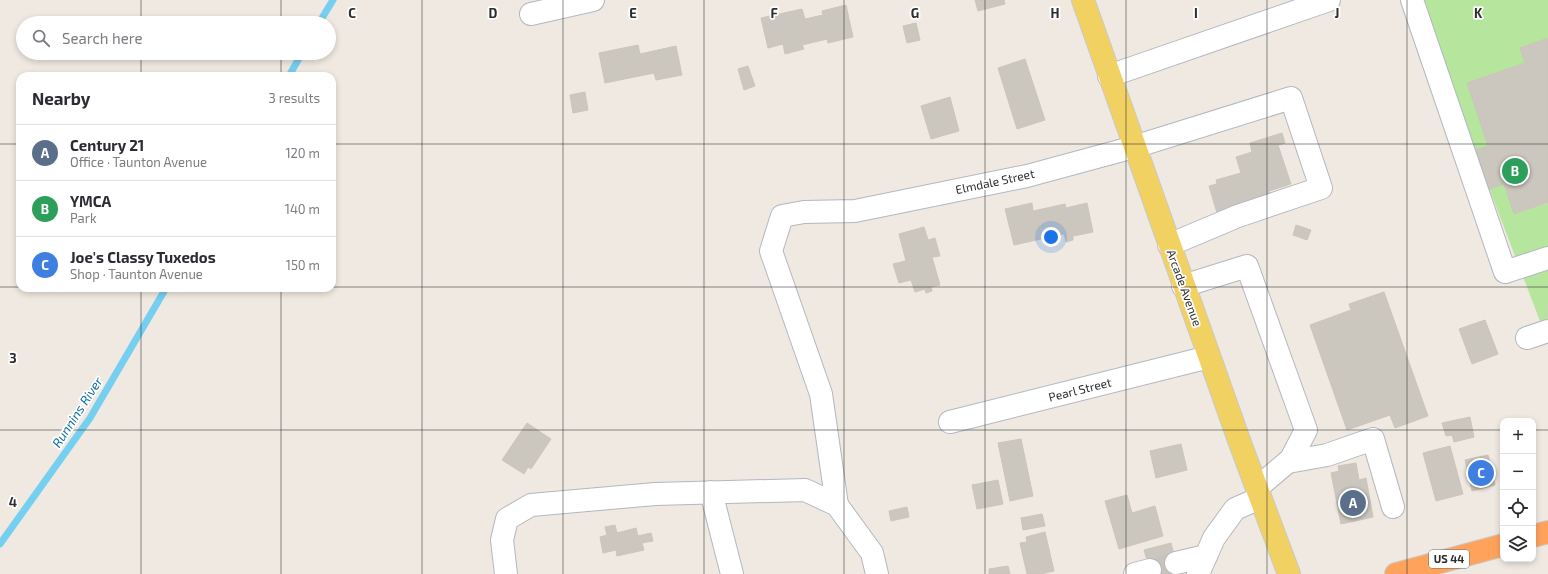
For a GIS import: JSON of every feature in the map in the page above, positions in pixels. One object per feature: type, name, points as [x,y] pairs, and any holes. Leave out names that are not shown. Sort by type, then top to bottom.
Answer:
[{"type":"highway","points":[[1536,535],[1548,532]]},
{"type":"highway","name":"US 44","points":[[1396,574],[1500,546]]},
{"type":"main road","name":"Arcade Avenue","points":[[1083,0],[1183,286],[1289,574]]},
{"type":"street","points":[[531,14],[593,0]]},
{"type":"street","points":[[1109,76],[1329,0]]},
{"type":"street","points":[[1412,0],[1505,272],[1548,258]]},
{"type":"street","name":"Elmdale Street","points":[[837,505],[821,394],[771,252],[782,216],[804,212],[855,211],[1027,176],[1134,147],[1292,98],[1321,188],[1238,216],[1169,245]]},
{"type":"street","points":[[1176,563],[1202,565],[1214,538],[1235,509],[1258,493],[1291,459],[1306,430],[1247,266],[1183,286]]},
{"type":"street","points":[[1527,338],[1548,331]]},
{"type":"street","name":"Pearl Street","points":[[950,422],[1209,357]]},
{"type":"street","points":[[1288,462],[1327,455],[1373,439],[1393,507]]},
{"type":"street","points":[[506,574],[502,540],[507,519],[531,505],[655,494],[805,490],[837,505],[872,553],[877,574]]},
{"type":"street","points":[[711,492],[732,574]]},
{"type":"green space","points":[[1417,0],[1548,0],[1548,342]]},
{"type":"building","points":[[975,0],[1004,0],[1005,4],[978,11]]},
{"type":"building","points":[[846,5],[853,37],[828,43],[827,39],[802,45],[804,49],[785,54],[783,44],[768,48],[761,18],[802,9],[805,19],[823,15],[822,11]]},
{"type":"building","points":[[916,23],[920,40],[907,43],[903,26]]},
{"type":"building","points":[[1548,38],[1548,202],[1514,214],[1504,184],[1489,189],[1476,150],[1488,146],[1467,83],[1525,63],[1520,48]]},
{"type":"building","points":[[638,45],[640,54],[676,46],[682,75],[656,80],[654,73],[605,83],[599,53]]},
{"type":"building","points":[[1025,59],[1045,120],[1017,129],[998,68]]},
{"type":"building","points":[[748,66],[755,86],[744,90],[738,69]]},
{"type":"building","points":[[585,92],[588,110],[573,113],[570,95]]},
{"type":"building","points":[[950,97],[959,131],[931,139],[921,106]]},
{"type":"building","points":[[1282,133],[1285,143],[1278,145],[1291,184],[1269,191],[1270,196],[1217,213],[1209,186],[1217,184],[1216,180],[1241,173],[1236,157],[1252,152],[1250,143]]},
{"type":"building","points":[[1032,203],[1033,211],[1065,204],[1066,208],[1087,203],[1093,232],[1073,236],[1073,240],[1066,242],[1064,234],[1014,245],[1005,209]]},
{"type":"building","points":[[1296,225],[1311,230],[1307,240],[1293,235]]},
{"type":"building","points":[[924,227],[928,240],[935,238],[940,256],[932,257],[940,285],[931,287],[932,291],[926,293],[925,289],[915,292],[911,280],[899,283],[893,264],[906,261],[899,234]]},
{"type":"building","points":[[1384,292],[1428,416],[1395,428],[1390,415],[1347,430],[1310,325],[1351,310],[1349,304]]},
{"type":"building","points":[[1485,320],[1498,354],[1472,364],[1459,329]]},
{"type":"building","points":[[1470,417],[1474,437],[1454,442],[1452,435],[1446,436],[1442,423]]},
{"type":"building","points":[[527,423],[551,439],[531,469],[528,467],[524,474],[502,460]]},
{"type":"building","points":[[1021,439],[1033,496],[1010,501],[998,443]]},
{"type":"building","points":[[1181,444],[1187,470],[1156,478],[1150,451]]},
{"type":"building","points":[[1450,446],[1463,494],[1436,501],[1423,453]]},
{"type":"building","points":[[1488,455],[1495,485],[1472,491],[1465,460]]},
{"type":"building","points":[[1356,463],[1359,480],[1366,478],[1373,517],[1341,524],[1331,473],[1339,471],[1338,466]]},
{"type":"building","points":[[998,480],[1003,504],[977,509],[972,485]]},
{"type":"building","points":[[1127,495],[1132,513],[1155,506],[1163,536],[1119,549],[1105,501]]},
{"type":"building","points":[[907,507],[909,517],[891,521],[889,511]]},
{"type":"building","points":[[1042,514],[1045,526],[1023,530],[1021,518]]},
{"type":"building","points":[[615,525],[617,533],[636,528],[638,536],[651,533],[653,541],[642,543],[644,550],[617,556],[616,550],[603,553],[600,537],[607,535],[605,527]]},
{"type":"building","points":[[1045,532],[1054,571],[1041,574],[1027,574],[1020,543],[1027,542],[1026,537]]},
{"type":"building","points":[[1171,543],[1179,574],[1151,574],[1144,550]]},
{"type":"building","points":[[1008,566],[1010,574],[989,574],[989,569]]},
{"type":"waterway","name":"Runnins River","points":[[323,16],[333,0]]},
{"type":"waterway","name":"Runnins River","points":[[291,72],[298,60]]},
{"type":"waterway","name":"Runnins River","points":[[0,544],[90,418],[164,292]]},
{"type":"tunnel","points":[[1150,570],[1176,563]]},
{"type":"place","name":"YMCA","points":[[1515,171]]},
{"type":"place","name":"Joe's Classy Tuxedos","points":[[1481,473]]},
{"type":"place","name":"Century 21","points":[[1353,503]]}]
